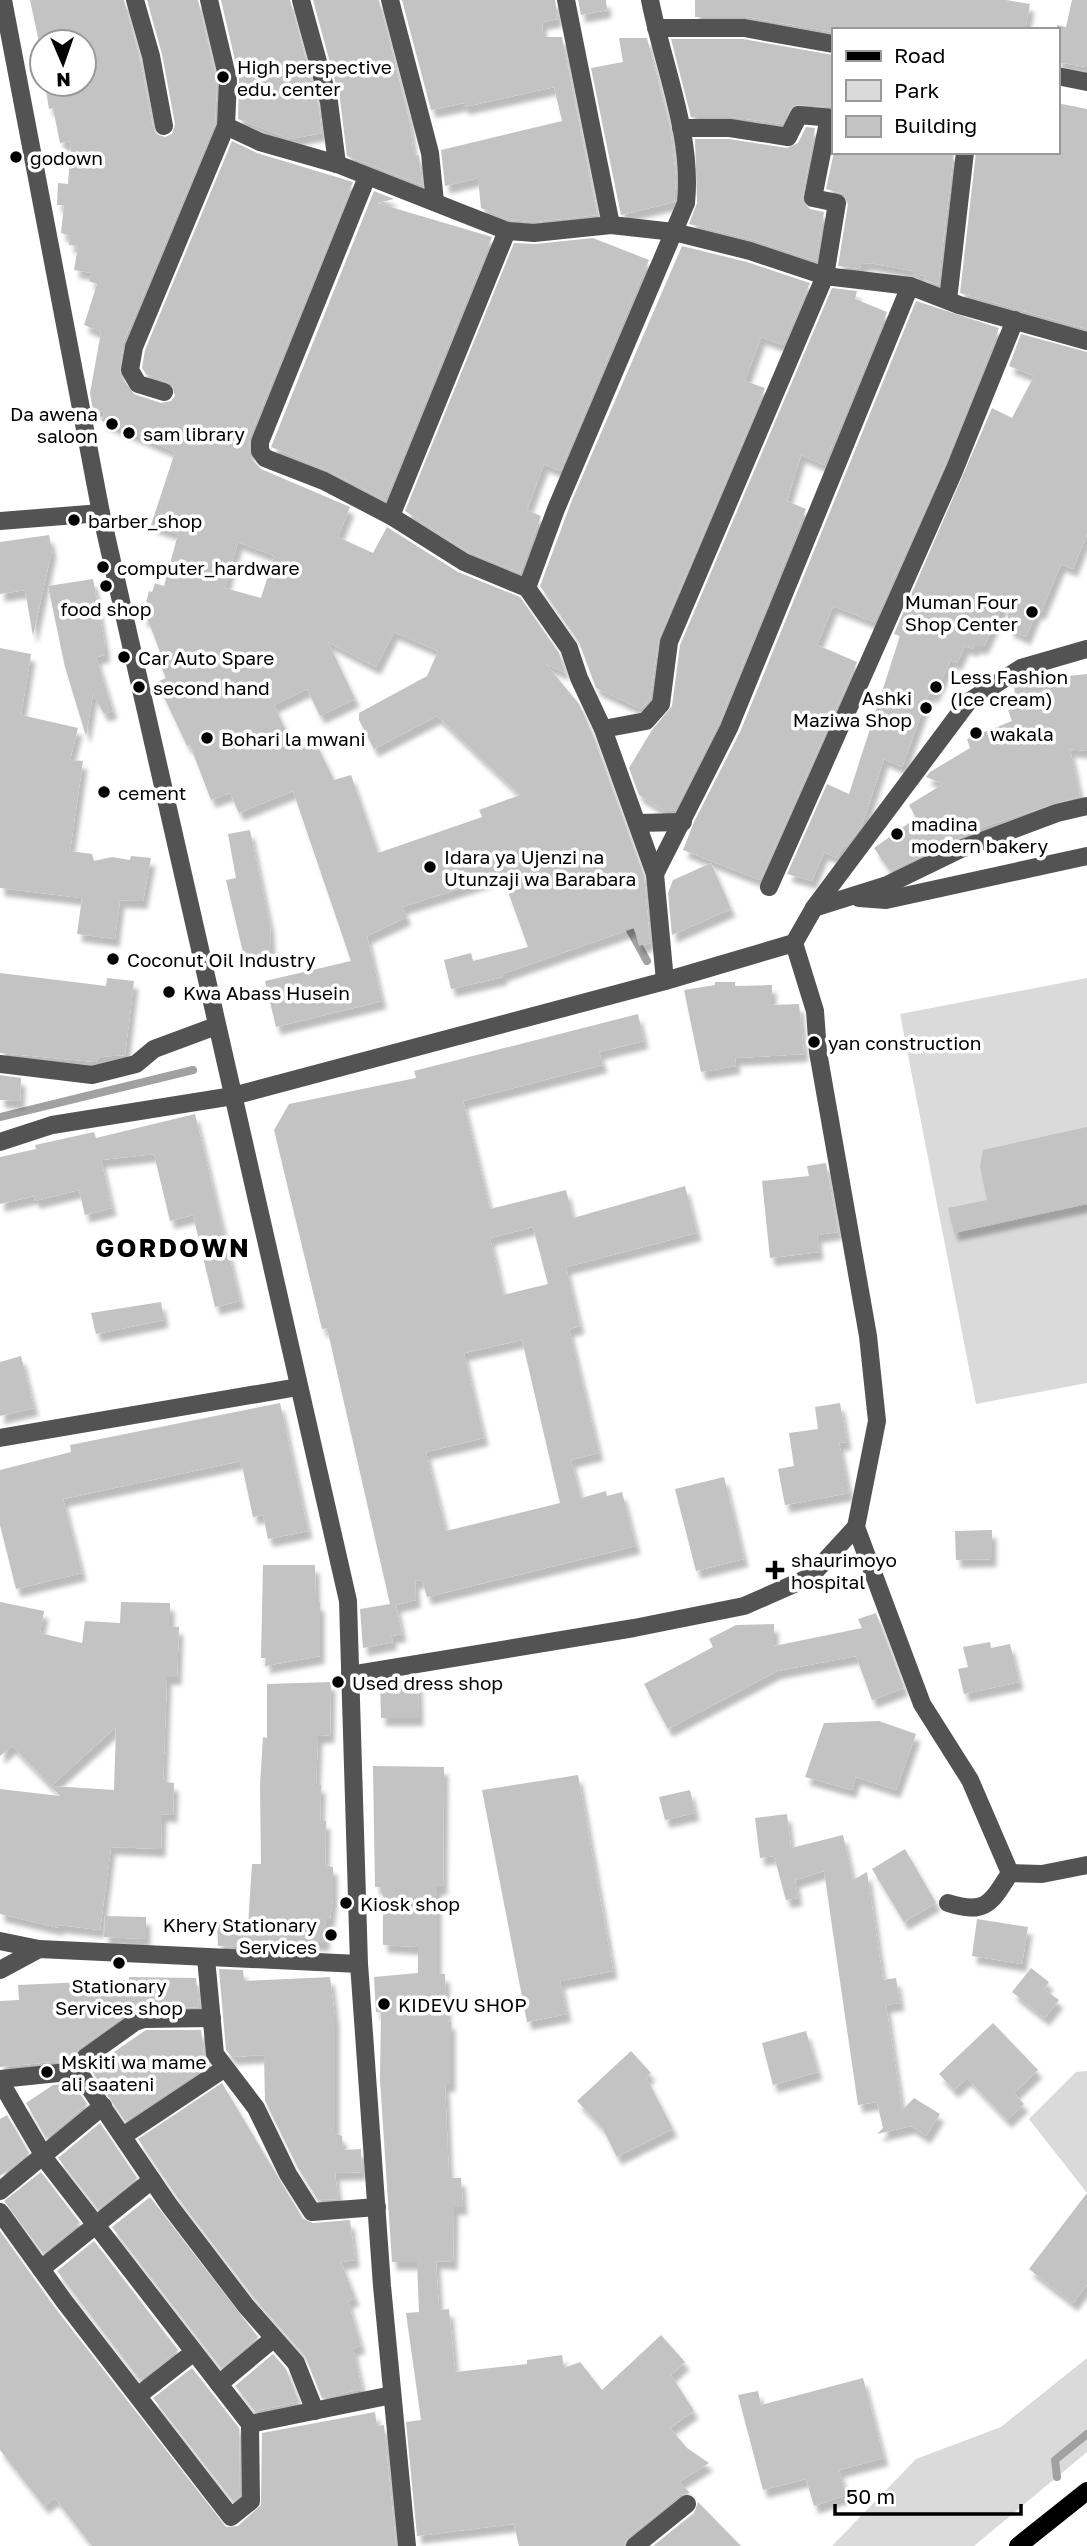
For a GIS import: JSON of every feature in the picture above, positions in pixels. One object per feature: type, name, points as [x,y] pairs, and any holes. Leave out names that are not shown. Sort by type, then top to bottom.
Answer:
[{"type":"main road","points":[[1018,2546],[1087,2491]]},
{"type":"street","points":[[3,0],[100,513],[348,1601],[359,1964],[392,2395],[407,2546]]},
{"type":"street","points":[[135,0],[151,56],[164,126]]},
{"type":"street","points":[[164,392],[138,384],[130,370],[134,347],[226,126],[228,80],[209,0]]},
{"type":"street","points":[[301,0],[329,102],[337,164]]},
{"type":"street","points":[[390,0],[430,153],[435,202]]},
{"type":"street","points":[[566,0],[611,225]]},
{"type":"street","points":[[527,588],[556,509],[686,202],[688,176],[681,128],[650,0]]},
{"type":"street","points":[[656,28],[744,28],[832,44]]},
{"type":"street","points":[[1059,76],[1087,82]]},
{"type":"street","points":[[681,128],[730,128],[788,137],[799,115],[832,118]]},
{"type":"street","points":[[603,729],[646,722],[661,704],[669,642],[825,276],[837,203],[813,198],[828,122],[832,119]]},
{"type":"street","points":[[226,126],[260,142],[337,164],[507,231],[534,233],[611,225],[674,232],[750,251],[825,276],[911,286],[948,300],[1087,341]]},
{"type":"street","points":[[948,300],[965,154]]},
{"type":"street","points":[[367,177],[260,442],[260,451],[265,458],[324,481],[391,516],[464,562],[527,588],[569,648],[579,678],[603,729],[656,874],[664,964]]},
{"type":"street","points":[[391,516],[507,231]]},
{"type":"street","points":[[656,874],[729,729],[782,594],[911,286]]},
{"type":"street","points":[[769,887],[954,471],[1015,320]]},
{"type":"street","points":[[0,521],[100,513]]},
{"type":"street","points":[[350,1675],[634,1629],[744,1606],[810,1577],[856,1527],[877,1421],[868,1336],[818,1052],[815,1012],[794,943],[814,908],[968,702],[1021,668],[1087,649]]},
{"type":"street","points":[[814,908],[887,885],[961,849],[1057,813],[1087,806]]},
{"type":"street","points":[[637,823],[683,822]]},
{"type":"street","points":[[849,897],[886,900],[1087,856]]},
{"type":"street","points":[[0,1142],[52,1125],[231,1087],[664,964],[794,943]]},
{"type":"street","points":[[0,1064],[92,1075],[136,1064],[154,1049],[216,1026]]},
{"type":"street","points":[[0,1438],[298,1387]]},
{"type":"street","points":[[856,1527],[922,1704],[970,1780],[1010,1873]]},
{"type":"street","points":[[1010,1873],[1042,1874],[1087,1865]]},
{"type":"street","points":[[948,1903],[970,1910],[991,1903],[1010,1873]]},
{"type":"street","points":[[0,1941],[39,1949],[359,1964]]},
{"type":"street","points":[[0,1970],[39,1949]]},
{"type":"street","points":[[206,1958],[215,2054],[256,2108],[288,2174],[312,2212],[377,2207]]},
{"type":"street","points":[[78,2071],[86,2057],[135,2022],[144,2019],[212,2018]]},
{"type":"street","points":[[123,2136],[225,2068]]},
{"type":"street","points":[[0,2212],[231,2517],[251,2501],[250,2424],[44,2157],[0,2080],[78,2071]]},
{"type":"street","points":[[78,2071],[152,2180],[273,2339],[296,2364],[315,2411]]},
{"type":"street","points":[[0,2191],[103,2106]]},
{"type":"street","points":[[41,2269],[152,2180]]},
{"type":"street","points":[[219,2384],[273,2339]]},
{"type":"street","points":[[139,2395],[194,2352]]},
{"type":"street","points":[[250,2424],[392,2395]]},
{"type":"street","points":[[635,2546],[687,2504]]},
{"type":"green space","points":[[1087,978],[1087,1383],[976,1404],[900,1014]]},
{"type":"green space","points":[[1087,2071],[1087,2193],[1029,2119],[1076,2072]]},
{"type":"green space","points":[[1087,2358],[1087,2452],[974,2546],[832,2546],[916,2459],[1001,2427]]},
{"type":"building","points":[[30,0],[124,0],[140,59],[153,128],[156,134],[165,137],[172,134],[175,124],[162,54],[147,0],[198,0],[217,81],[215,123],[123,343],[120,375],[134,394],[161,403],[171,401],[175,396],[172,384],[146,374],[142,368],[145,350],[232,141],[257,153],[353,182],[249,438],[250,457],[261,469],[350,507],[338,537],[373,553],[387,527],[458,572],[520,597],[559,653],[565,673],[546,664],[579,704],[592,733],[644,876],[650,943],[639,946],[634,928],[502,974],[503,977],[451,989],[444,960],[471,953],[473,961],[528,947],[502,875],[402,907],[407,917],[367,936],[382,1001],[276,1027],[265,981],[351,961],[293,791],[239,813],[230,793],[211,800],[190,745],[187,746],[157,682],[166,678],[159,662],[163,660],[148,620],[142,618],[149,591],[152,592],[155,583],[164,586],[178,534],[151,525],[175,452],[102,421],[104,412],[93,410],[90,393],[101,332],[84,325],[97,284],[89,281],[92,273],[74,270],[78,246],[69,245],[70,236],[61,233],[64,205],[57,205],[58,183],[68,184],[71,141],[60,143],[53,108],[49,109],[47,98],[98,98],[98,28],[36,28]],"holes":[[[238,542],[274,556],[261,598],[225,588]],[[394,632],[438,651],[427,676],[359,713],[359,720],[374,749],[437,716],[520,795],[479,810],[482,817],[378,853],[351,775],[334,780],[312,735],[292,744],[274,705],[307,689],[320,716],[355,699],[328,642],[376,667]]]},
{"type":"building","points":[[221,0],[290,0],[318,104],[322,133],[290,139],[238,119],[239,77]]},
{"type":"building","points":[[313,0],[379,0],[409,119],[414,156],[419,155],[422,185],[347,156],[340,99]]},
{"type":"building","points":[[402,0],[555,0],[558,19],[542,22],[543,37],[562,37],[597,215],[534,222],[510,220],[481,208],[478,178],[445,186],[441,150],[562,121],[554,87],[464,107],[464,103],[431,110]]},
{"type":"building","points":[[578,0],[606,0],[607,10],[581,15]]},
{"type":"building","points":[[695,0],[1006,0],[1030,4],[1025,28],[832,28],[832,32],[746,17],[695,17]]},
{"type":"building","points":[[1072,0],[1087,0],[1087,67],[1059,62],[1057,25],[1066,27]]},
{"type":"building","points":[[619,38],[647,38],[670,127],[676,178],[674,202],[621,215],[591,68],[623,62]]},
{"type":"building","points":[[671,39],[743,39],[832,55],[832,107],[794,105],[782,124],[732,117],[691,117]]},
{"type":"building","points":[[1059,103],[1087,109],[1087,329],[960,293],[976,154],[1059,154]]},
{"type":"building","points":[[806,127],[815,128],[802,201],[810,209],[824,212],[816,261],[753,240],[689,224],[697,203],[695,139],[729,139],[787,148],[798,143]]},
{"type":"building","points":[[834,154],[954,154],[938,285],[924,279],[926,276],[913,274],[913,271],[870,263],[861,264],[860,269],[838,266],[848,204],[844,194],[826,189]]},
{"type":"building","points":[[374,191],[394,199],[377,203],[492,237],[385,500],[329,471],[271,447]]},
{"type":"building","points":[[593,238],[649,260],[560,471],[544,464],[527,510],[541,516],[520,573],[469,552],[405,511],[514,243],[535,244]]},
{"type":"building","points":[[682,246],[747,262],[810,283],[783,345],[761,337],[745,381],[765,388],[659,638],[650,699],[641,709],[596,688],[579,642],[540,586],[572,500]]},
{"type":"building","points":[[832,288],[857,291],[855,299],[887,312],[824,465],[801,455],[787,501],[806,509],[719,723],[674,811],[665,811],[639,795],[629,768],[652,730],[672,706],[680,645]]},
{"type":"building","points":[[916,301],[999,328],[944,467],[874,622],[833,606],[817,645],[857,662],[760,880],[683,850],[694,822],[740,732]]},
{"type":"building","points":[[1021,334],[1087,352],[1087,534],[1073,569],[1061,564],[1041,612],[1037,611],[1026,637],[1009,629],[1006,599],[984,646],[975,646],[973,649],[965,646],[957,663],[951,660],[934,695],[929,693],[902,767],[884,759],[862,825],[846,846],[843,845],[837,858],[824,852],[812,881],[787,874],[827,784],[849,794],[900,636],[894,634],[992,408],[1012,418],[1034,376],[1009,366]]},
{"type":"building","points":[[49,535],[52,550],[33,636],[25,590],[0,594],[0,542]]},
{"type":"building","points":[[93,579],[105,646],[105,655],[96,657],[113,711],[104,714],[93,694],[86,736],[65,667],[48,586]]},
{"type":"building","points":[[0,648],[31,654],[21,715],[78,728],[70,760],[83,761],[70,851],[92,854],[94,861],[112,857],[130,860],[131,856],[151,858],[143,901],[120,900],[115,939],[77,934],[82,898],[0,888]]},
{"type":"building","points":[[1087,674],[1087,751],[1070,749],[1080,796],[985,826],[890,871],[874,848],[916,818],[909,805],[943,784],[926,777],[930,772],[970,748],[967,739],[1012,721],[1008,710],[1016,708],[1014,686],[1023,681]]},
{"type":"building","points":[[250,830],[270,926],[271,950],[244,957],[226,880],[236,878],[228,834]]},
{"type":"building","points":[[711,863],[731,909],[672,935],[668,893],[673,880]]},
{"type":"building","points":[[0,973],[106,986],[107,978],[134,981],[125,1055],[99,1057],[96,1062],[0,1053]]},
{"type":"building","points":[[715,982],[735,982],[735,986],[772,985],[772,1005],[799,1004],[804,1054],[735,1058],[736,1066],[701,1072],[684,990],[715,985]]},
{"type":"building","points":[[638,1014],[644,1041],[599,1052],[603,1065],[463,1101],[490,1209],[566,1190],[573,1218],[685,1186],[697,1233],[566,1267],[580,1326],[569,1329],[599,1453],[571,1460],[581,1498],[606,1491],[607,1496],[622,1492],[636,1546],[427,1597],[422,1580],[415,1581],[416,1600],[396,1605],[402,1634],[391,1636],[393,1642],[363,1648],[360,1609],[390,1604],[327,1328],[322,1329],[274,1130],[289,1104],[416,1078],[414,1071]],"holes":[[[533,1227],[548,1284],[503,1295],[490,1238]],[[522,1340],[560,1503],[446,1531],[426,1452],[484,1438],[464,1353]]]},
{"type":"building","points":[[0,1075],[21,1078],[20,1101],[0,1100]]},
{"type":"building","points":[[195,1114],[240,1301],[215,1307],[193,1215],[170,1221],[154,1154],[101,1160],[112,1208],[85,1215],[79,1190],[35,1201],[34,1196],[0,1204],[0,1157],[36,1149],[35,1145],[94,1132],[96,1138]]},
{"type":"building","points":[[1087,1127],[1087,1204],[954,1233],[948,1208],[987,1200],[980,1166],[983,1150]]},
{"type":"building","points":[[826,1163],[838,1232],[817,1235],[819,1252],[770,1258],[762,1181],[809,1176],[807,1166]]},
{"type":"building","points":[[161,1302],[164,1320],[96,1334],[91,1313]]},
{"type":"building","points":[[21,1356],[34,1408],[0,1416],[0,1362]]},
{"type":"building","points":[[280,1403],[308,1531],[268,1539],[263,1515],[253,1517],[241,1461],[63,1499],[82,1573],[16,1589],[0,1525],[0,1470],[71,1452],[70,1445]]},
{"type":"building","points":[[840,1403],[847,1442],[839,1443],[849,1493],[785,1505],[778,1469],[794,1466],[789,1433],[818,1429],[815,1407]]},
{"type":"building","points":[[724,1477],[744,1559],[696,1571],[675,1489]]},
{"type":"building","points":[[992,1530],[992,1559],[956,1560],[955,1531]]},
{"type":"building","points":[[263,1565],[315,1565],[316,1603],[320,1603],[320,1656],[265,1666],[266,1658],[261,1658]]},
{"type":"building","points":[[0,1602],[44,1611],[40,1633],[82,1643],[85,1621],[120,1623],[121,1602],[170,1603],[170,1626],[179,1627],[177,1677],[167,1677],[163,1782],[174,1783],[173,1815],[162,1814],[161,1849],[111,1847],[100,1930],[59,1925],[59,1928],[0,1914],[0,1789],[60,1796],[12,1746],[0,1756]],"holes":[[[116,1727],[114,1790],[51,1786]]]},
{"type":"building","points":[[876,1613],[904,1688],[872,1700],[856,1656],[777,1671],[668,1729],[644,1684],[713,1647],[709,1639],[736,1625],[774,1624],[774,1646],[862,1628],[858,1619]]},
{"type":"building","points":[[990,1642],[991,1648],[1010,1644],[1019,1682],[964,1694],[958,1669],[968,1667],[963,1647]]},
{"type":"building","points":[[418,1680],[419,1718],[381,1718],[380,1682]]},
{"type":"building","points":[[331,1682],[330,1735],[318,1736],[316,1785],[321,1785],[320,1821],[326,1821],[325,1865],[333,1867],[333,1898],[330,1919],[326,1919],[325,1943],[247,1941],[252,1864],[261,1864],[260,1785],[263,1737],[267,1738],[267,1684]]},
{"type":"building","points":[[879,1721],[916,1734],[896,1790],[856,1777],[852,1790],[805,1777],[824,1723]]},
{"type":"building","points":[[373,1766],[444,1767],[443,1887],[437,1887],[437,1974],[445,1974],[447,2022],[451,2021],[451,2084],[445,2084],[449,2178],[461,2178],[463,2207],[454,2207],[453,2262],[436,2261],[439,2310],[449,2309],[455,2372],[527,2364],[527,2360],[562,2355],[564,2368],[580,2362],[602,2390],[661,2335],[685,2362],[671,2375],[694,2411],[670,2428],[687,2448],[709,2463],[679,2482],[690,2493],[680,2495],[628,2537],[624,2546],[519,2546],[514,2524],[417,2536],[406,2422],[421,2420],[406,2313],[419,2312],[417,2262],[392,2262],[380,2080],[381,2012],[376,2012],[374,1977],[418,1973],[418,1947],[383,1945],[383,1887],[375,1887]]},
{"type":"building","points":[[578,1775],[613,1971],[560,1981],[567,2014],[527,2022],[482,1790]]},
{"type":"building","points":[[690,1790],[695,1813],[665,1820],[659,1797]]},
{"type":"building","points":[[787,1814],[791,1848],[843,1835],[853,1880],[867,1872],[883,1980],[896,1978],[900,2003],[886,2005],[902,2110],[914,2098],[940,2114],[926,2136],[911,2126],[877,2134],[883,2128],[877,2102],[858,2105],[824,1871],[795,1880],[798,1898],[786,1900],[774,1856],[760,1858],[755,1818]]},
{"type":"building","points":[[905,1849],[936,1903],[904,1922],[872,1869]]},
{"type":"building","points":[[105,1916],[146,1917],[146,1939],[104,1937]]},
{"type":"building","points":[[977,1919],[1028,1927],[1022,1964],[972,1956]]},
{"type":"building","points":[[217,1923],[245,1924],[243,1947],[218,1946]]},
{"type":"building","points":[[1031,1968],[1049,1982],[1044,1989],[1059,2000],[1045,2018],[1012,1992]]},
{"type":"building","points":[[219,1969],[243,1970],[244,1981],[330,1977],[335,2018],[335,2133],[342,2136],[343,2150],[361,2149],[362,2172],[335,2173],[338,2199],[318,2200],[298,2168],[265,2101],[264,2055],[232,2057],[226,2050]]},
{"type":"building","points":[[129,1977],[196,1978],[199,2007],[140,2008],[128,2013],[79,2048],[71,2060],[0,2067],[0,2001],[19,2000],[18,1985],[129,1980]]},
{"type":"building","points":[[993,2023],[1038,2070],[1014,2093],[1024,2104],[1007,2120],[967,2078],[954,2090],[939,2074]]},
{"type":"building","points":[[146,2030],[201,2030],[204,2055],[209,2065],[125,2121],[91,2070]]},
{"type":"building","points":[[806,2031],[818,2072],[773,2085],[762,2043]]},
{"type":"building","points":[[631,2051],[651,2073],[646,2077],[673,2129],[617,2157],[602,2127],[577,2101]]},
{"type":"building","points":[[72,2083],[87,2104],[46,2138],[26,2103],[53,2085]]},
{"type":"building","points":[[222,2083],[303,2219],[313,2223],[350,2220],[355,2260],[341,2262],[355,2298],[348,2301],[361,2346],[353,2348],[362,2389],[322,2398],[305,2356],[255,2299],[178,2198],[138,2139]]},
{"type":"building","points":[[7,2115],[29,2153],[0,2176],[0,2119]]},
{"type":"building","points":[[100,2123],[137,2178],[98,2209],[58,2158]]},
{"type":"building","points":[[41,2172],[80,2223],[43,2253],[4,2201]]},
{"type":"building","points":[[1087,2193],[1087,2285],[1073,2303],[1029,2269]]},
{"type":"building","points":[[150,2197],[258,2337],[221,2368],[112,2227]]},
{"type":"building","points":[[0,2231],[55,2308],[226,2527],[238,2526],[261,2505],[262,2433],[375,2412],[377,2426],[384,2425],[396,2546],[92,2546],[55,2498],[44,2506],[0,2450]]},
{"type":"building","points":[[94,2241],[178,2350],[140,2380],[57,2271]]},
{"type":"building","points":[[273,2354],[286,2369],[299,2402],[255,2411],[235,2386]]},
{"type":"building","points":[[192,2368],[239,2428],[240,2496],[233,2501],[153,2398]]},
{"type":"building","points":[[863,2378],[884,2458],[839,2470],[846,2495],[814,2506],[806,2479],[763,2490],[738,2395],[758,2391],[761,2405]]},
{"type":"building","points":[[698,2502],[741,2546],[653,2546],[694,2513]]},
{"type":"waterway","points":[[625,921],[647,961]]},
{"type":"waterway","points":[[0,1117],[193,1070]]},
{"type":"waterway","points":[[1057,2477],[1055,2460],[1087,2434]]},
{"type":"place","name":"High perspective edu. center","points":[[223,77]]},
{"type":"place","name":"godown","points":[[16,157]]},
{"type":"place","name":"Da awena saloon","points":[[112,424]]},
{"type":"place","name":"sam library","points":[[129,433]]},
{"type":"place","name":"barber_shop","points":[[74,520]]},
{"type":"place","name":"computer_hardware","points":[[103,567]]},
{"type":"place","name":"food shop","points":[[106,586]]},
{"type":"place","name":"Muman Four Shop Center","points":[[1032,612]]},
{"type":"place","name":"Car Auto Spare","points":[[124,657]]},
{"type":"place","name":"second hand","points":[[139,687]]},
{"type":"place","name":"Less Fashion (Ice cream)","points":[[936,687]]},
{"type":"place","name":"Ashki Maziwa Shop","points":[[926,708]]},
{"type":"place","name":"wakala","points":[[976,733]]},
{"type":"place","name":"Bohari la mwani","points":[[207,738]]},
{"type":"place","name":"cement","points":[[104,792]]},
{"type":"place","name":"madina modern bakery","points":[[897,834]]},
{"type":"place","name":"Idara ya Ujenzi na Utunzaji wa Barabara","points":[[430,867]]},
{"type":"place","name":"Coconut Oil Industry","points":[[113,959]]},
{"type":"place","name":"Kwa Abass Husein","points":[[169,992]]},
{"type":"place","name":"yan construction","points":[[814,1042]]},
{"type":"place","name":"shaurimoyo hospital","points":[[775,1570]]},
{"type":"place","name":"Used dress shop","points":[[338,1682]]},
{"type":"place","name":"Kiosk shop","points":[[346,1903]]},
{"type":"place","name":"Khery Stationary Services","points":[[331,1935]]},
{"type":"place","name":"Stationary Services shop","points":[[119,1963]]},
{"type":"place","name":"KIDEVU SHOP","points":[[384,2004]]},
{"type":"place","name":"Mskiti wa mame ali saateni","points":[[47,2072]]},
{"type":"district","name":"GORDOWN","points":[[173,1247]]}]
